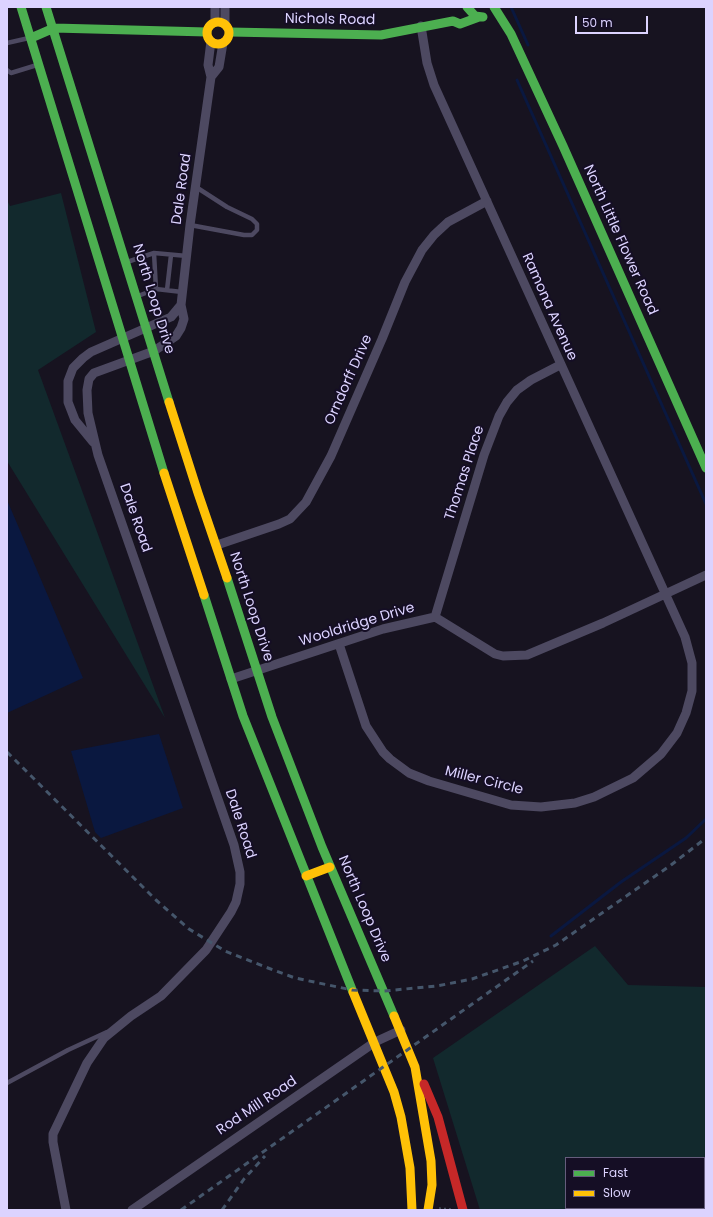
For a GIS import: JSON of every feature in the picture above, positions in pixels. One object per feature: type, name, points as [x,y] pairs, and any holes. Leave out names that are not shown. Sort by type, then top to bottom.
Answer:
[{"type":"main road","points":[[21,7],[130,360],[255,751],[375,1042],[402,1117],[410,1168],[412,1210]]},
{"type":"main road","name":"North Loop Drive","points":[[46,7],[54,28],[138,296],[198,493],[217,545],[287,761],[330,867],[401,1030],[415,1067],[431,1162],[432,1209]]},
{"type":"main road","points":[[452,21],[467,7],[471,14],[504,25]]},
{"type":"main road","points":[[480,17],[490,13],[493,7]]},
{"type":"main road","name":"North Little Flower Road","points":[[493,7],[511,34],[563,146],[706,468]]},
{"type":"main road","name":"Nichols Road","points":[[230,32],[381,35],[452,21],[460,24],[480,17]]},
{"type":"main road","points":[[214,22],[225,23],[230,32],[229,37],[223,43],[219,44],[211,41],[207,32],[211,24],[214,22]]},
{"type":"main road","points":[[30,38],[54,28],[207,32]]},
{"type":"main road","points":[[306,876],[330,867]]},
{"type":"main road","points":[[415,1067],[438,1117],[463,1210]]},
{"type":"street","points":[[214,22],[215,7]]},
{"type":"street","points":[[225,7],[225,23]]},
{"type":"street","name":"Ramona Avenue","points":[[421,26],[427,63],[434,84],[664,594]]},
{"type":"street","name":"Dale Road","points":[[66,1210],[53,1142],[53,1134],[87,1063],[100,1043],[116,1027],[161,996],[181,977],[212,943],[236,902],[240,884],[240,872],[234,845],[95,444],[88,413],[87,390],[89,380],[94,373],[154,351],[176,336],[181,328],[184,319],[181,305],[190,225],[211,77],[208,65],[211,41]]},
{"type":"street","name":"Dale Road","points":[[211,77],[219,67],[223,43]]},
{"type":"street","name":"Orndorff Drive","points":[[217,545],[290,519],[306,502],[331,456],[405,282],[422,250],[434,235],[448,222],[487,201]]},
{"type":"street","name":"Dale Road","points":[[95,444],[75,420],[70,411],[67,394],[68,381],[73,368],[91,352],[124,339],[170,317],[181,305]]},
{"type":"street","name":"Thomas Place","points":[[435,617],[484,455],[499,416],[517,390],[531,380],[560,365]]},
{"type":"street","name":"Wooldridge Drive","points":[[231,679],[383,629],[435,617],[489,651],[503,656],[527,655],[706,575]]},
{"type":"street","name":"Miller Circle","points":[[339,644],[366,726],[383,752],[409,773],[436,784],[511,805],[541,807],[575,803],[594,797],[622,784],[645,769],[668,747],[677,733],[686,713],[692,691],[692,663],[685,637],[664,594]]},
{"type":"street","name":"Rod Mill Road","points":[[132,1210],[375,1042],[401,1030]]},
{"type":"lane","points":[[7,43],[30,38]]},
{"type":"lane","points":[[7,70],[11,73],[39,64]]},
{"type":"lane","points":[[190,225],[244,235],[252,235],[257,230],[257,224],[252,219],[227,207],[196,187]]},
{"type":"lane","points":[[127,262],[154,253],[187,256]]},
{"type":"lane","points":[[154,253],[156,289]]},
{"type":"lane","points":[[167,290],[171,255]]},
{"type":"lane","points":[[138,296],[156,289],[182,292]]},
{"type":"lane","points":[[7,1083],[68,1050],[116,1027]]},
{"type":"path","points":[[432,1209],[453,1209]]},
{"type":"green space","points":[[61,193],[96,332],[38,370],[165,718],[7,461],[7,200],[10,206]]},
{"type":"green space","points":[[595,946],[628,985],[706,987],[706,1210],[480,1210],[433,1058]]},
{"type":"water","points":[[7,500],[83,678],[7,713]]},
{"type":"water","points":[[159,734],[183,808],[101,838],[95,832],[71,751]]},
{"type":"waterway","points":[[511,7],[528,45]]},
{"type":"waterway","points":[[517,80],[706,504]]},
{"type":"waterway","points":[[551,936],[621,882],[686,838],[706,819]]},
{"type":"railway","points":[[7,752],[156,900],[189,929],[225,951],[268,968],[295,978],[352,990],[384,991],[437,986],[472,979],[523,961],[556,945],[671,865],[706,838]]},
{"type":"railway","points":[[181,1210],[533,961]]},
{"type":"railway","points":[[222,1210],[244,1179],[265,1156]]},
{"type":"traffic: fast","points":[[21,7],[164,473]]},
{"type":"traffic: fast","points":[[46,7],[169,402]]},
{"type":"traffic: fast","points":[[467,7],[475,16],[483,17]]},
{"type":"traffic: fast","points":[[494,7],[511,34],[563,146],[706,468]]},
{"type":"traffic: fast","points":[[230,32],[381,35],[453,21],[460,24],[479,17]]},
{"type":"traffic: fast","points":[[31,38],[54,28],[207,32]]},
{"type":"traffic: fast","points":[[227,578],[272,717],[322,847],[394,1016]]},
{"type":"traffic: fast","points":[[204,595],[243,716],[353,992]]},
{"type":"traffic: slow","points":[[218,22],[226,25],[229,33],[226,41],[218,44],[210,41],[207,33],[210,25],[218,22]]},
{"type":"traffic: slow","points":[[169,402],[227,578]]},
{"type":"traffic: slow","points":[[164,473],[204,595]]},
{"type":"traffic: slow","points":[[306,876],[330,867]]},
{"type":"traffic: slow","points":[[353,992],[394,1092],[401,1117],[410,1168],[412,1210]]},
{"type":"traffic: slow","points":[[394,1016],[415,1067],[431,1161],[432,1185],[428,1210]]},
{"type":"traffic: jam","points":[[424,1084],[438,1117],[463,1210]]}]
